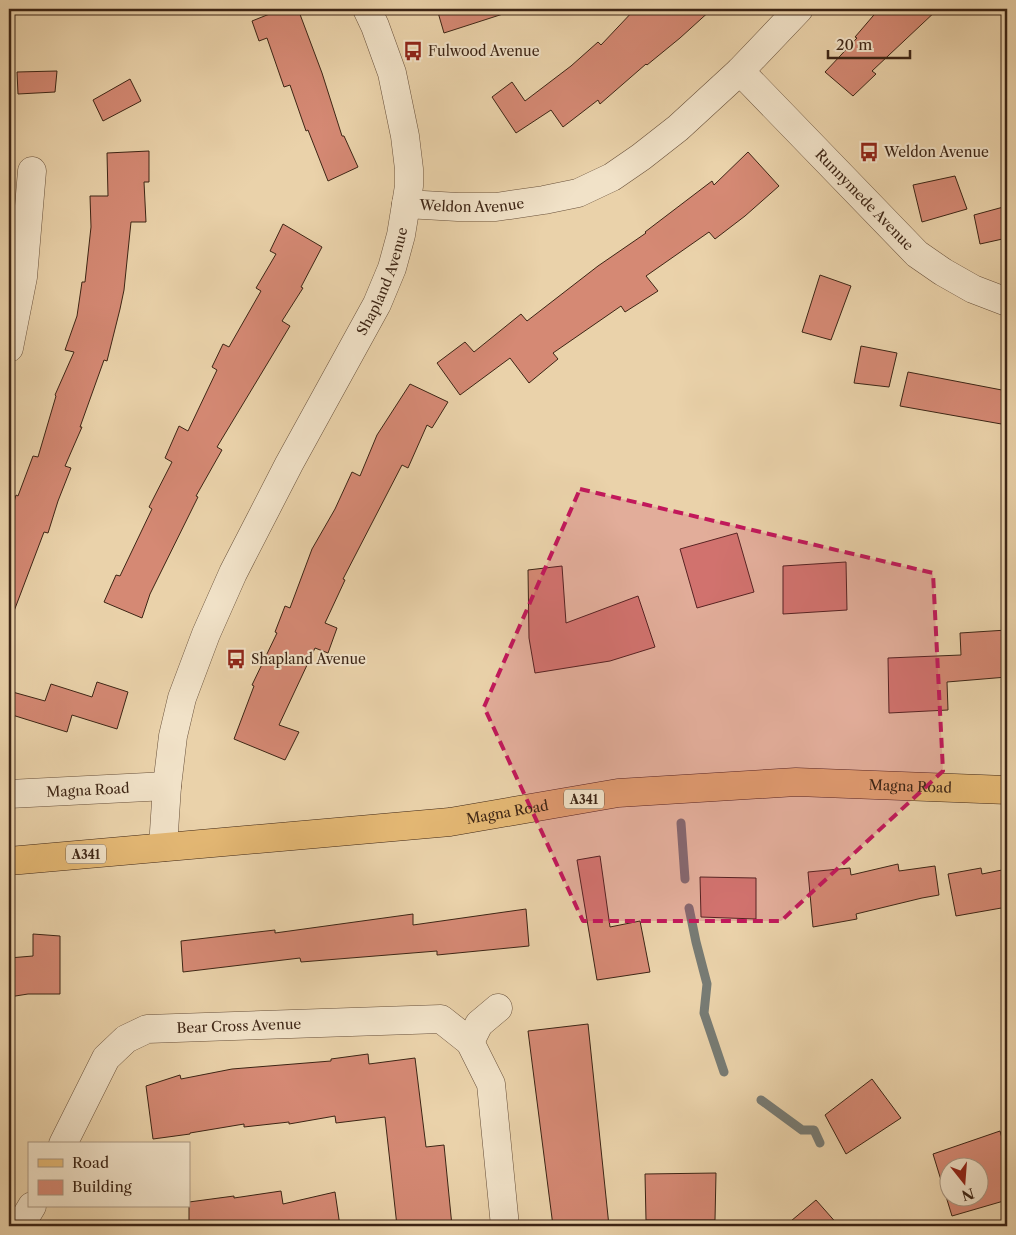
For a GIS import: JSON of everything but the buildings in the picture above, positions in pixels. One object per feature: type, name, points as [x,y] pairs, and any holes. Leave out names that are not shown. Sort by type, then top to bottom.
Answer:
[{"type":"main road","name":"Magna Road","points":[[9,861],[450,822],[618,793],[796,782],[1007,790]]},
{"type":"street","name":"Shapland Avenue","points":[[163,847],[167,786],[174,736],[182,698],[206,634],[233,573],[289,464],[377,304],[392,268],[401,235],[409,186],[405,136],[392,73],[367,9]]},
{"type":"street","name":"Weldon Avenue","points":[[406,204],[496,207],[578,193],[612,177],[642,157],[678,128],[740,71],[799,9]]},
{"type":"street","name":"Runnymede Avenue","points":[[740,71],[917,254],[973,289],[1007,302]]},
{"type":"street","points":[[9,348],[23,277],[32,171]]},
{"type":"street","name":"Magna Road","points":[[9,794],[167,786]]},
{"type":"street","points":[[470,1042],[479,1024],[498,1008]]},
{"type":"street","name":"Bear Cross Avenue","points":[[64,1142],[106,1058],[126,1039],[147,1029],[441,1019],[470,1042],[491,1084],[504,1226]]},
{"type":"street","points":[[20,1226],[31,1208]]},
{"type":"highlighted area","points":[[580,489],[933,573],[943,771],[781,921],[583,921],[484,707]]},
{"type":"waterway","points":[[681,823],[685,879]]},
{"type":"waterway","points":[[689,908],[707,984],[704,1013],[724,1072]]},
{"type":"waterway","points":[[761,1100],[802,1130],[814,1130],[820,1143]]},
{"type":"place","name":"Fulwood Avenue","points":[[413,51]]},
{"type":"place","name":"Weldon Avenue","points":[[869,152]]},
{"type":"place","name":"Shapland Avenue","points":[[236,659]]}]
